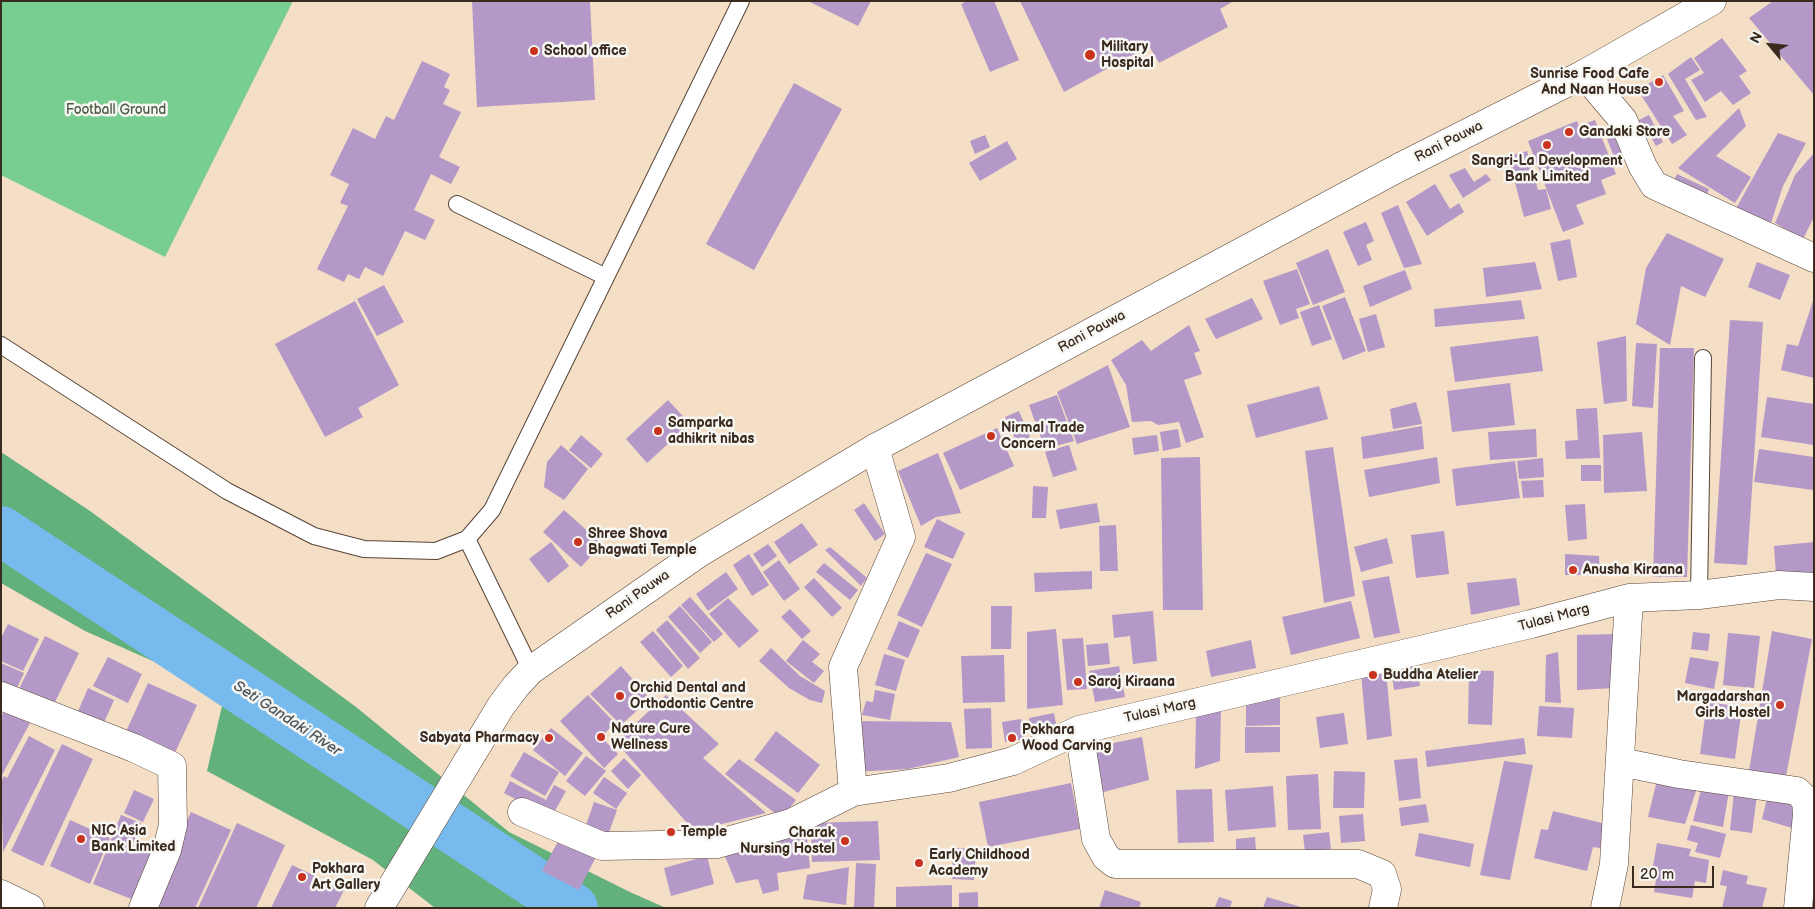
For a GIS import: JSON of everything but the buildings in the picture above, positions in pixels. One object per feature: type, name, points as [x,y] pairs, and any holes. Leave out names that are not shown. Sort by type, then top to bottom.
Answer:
[{"type":"street","name":"Rani Pauwa","points":[[380,908],[501,706],[531,670],[699,553],[875,448],[1400,167],[1584,74],[1712,1]]},
{"type":"street","points":[[1584,74],[1622,120],[1643,167],[1654,185],[1814,258]]},
{"type":"street","points":[[853,792],[843,667],[901,536],[875,448]]},
{"type":"street","name":"Tulasi Marg","points":[[522,812],[602,846],[717,844],[791,823],[853,792],[958,776],[1013,761],[1079,730],[1531,624],[1629,598],[1699,595],[1779,585],[1814,588]]},
{"type":"street","points":[[1605,908],[1614,864],[1629,598]]},
{"type":"street","points":[[1,696],[134,748],[172,766],[173,824],[167,850],[143,908]]},
{"type":"street","points":[[1079,730],[1096,839],[1106,857],[1115,864],[1358,864],[1382,874],[1387,888],[1383,908]]},
{"type":"street","points":[[1621,762],[1679,774],[1797,791],[1806,800],[1807,814],[1798,908]]},
{"type":"street","points":[[1,894],[30,908]]},
{"type":"lane","points":[[1,345],[227,491],[314,536],[364,549],[436,551],[467,540],[492,510],[741,1]]},
{"type":"lane","points":[[457,204],[606,277]]},
{"type":"lane","points":[[1699,595],[1703,358]]},
{"type":"lane","points":[[467,540],[531,670]]},
{"type":"green space","name":"Football Ground","points":[[1,1],[293,1],[165,257],[1,175]]},
{"type":"green space","points":[[1,452],[90,511],[356,707],[509,832],[666,908],[435,908],[373,860],[207,771],[225,693],[85,631],[1,583]]},
{"type":"waterway","name":"Seti Gandaki River","points":[[1,531],[573,908]]},
{"type":"place","name":"School office","points":[[534,51]]},
{"type":"place","name":"Military Hospital","points":[[1090,55]]},
{"type":"place","name":"Sunrise Food Cafe And Naan House","points":[[1659,82]]},
{"type":"place","name":"Gandaki Store","points":[[1569,132]]},
{"type":"place","name":"Sangri-La Development Bank Limited","points":[[1547,145]]},
{"type":"place","name":"Samparka adhikrit nibas","points":[[658,431]]},
{"type":"place","name":"Nirmal Trade Concern","points":[[991,436]]},
{"type":"place","name":"Shree Shova Bhagwati Temple","points":[[578,542]]},
{"type":"place","name":"Anusha Kiraana","points":[[1573,570]]},
{"type":"place","name":"Buddha Atelier","points":[[1373,675]]},
{"type":"place","name":"Saroj Kiraana","points":[[1078,682]]},
{"type":"place","name":"Orchid Dental and Orthodontic Centre","points":[[620,696]]},
{"type":"place","name":"Margadarshan Girls Hostel","points":[[1780,705]]},
{"type":"place","name":"Nature Cure Wellness","points":[[601,737]]},
{"type":"place","name":"Sabyata Pharmacy","points":[[549,738]]},
{"type":"place","name":"Pokhara Wood Carving","points":[[1012,738]]},
{"type":"place","name":"Temple","points":[[671,832]]},
{"type":"place","name":"NIC Asia Bank Limited","points":[[81,839]]},
{"type":"place","name":"Charak Nursing Hostel","points":[[845,841]]},
{"type":"place","name":"Early Childhood Academy","points":[[919,863]]},
{"type":"place","name":"Pokhara Art Gallery","points":[[302,877]]}]
